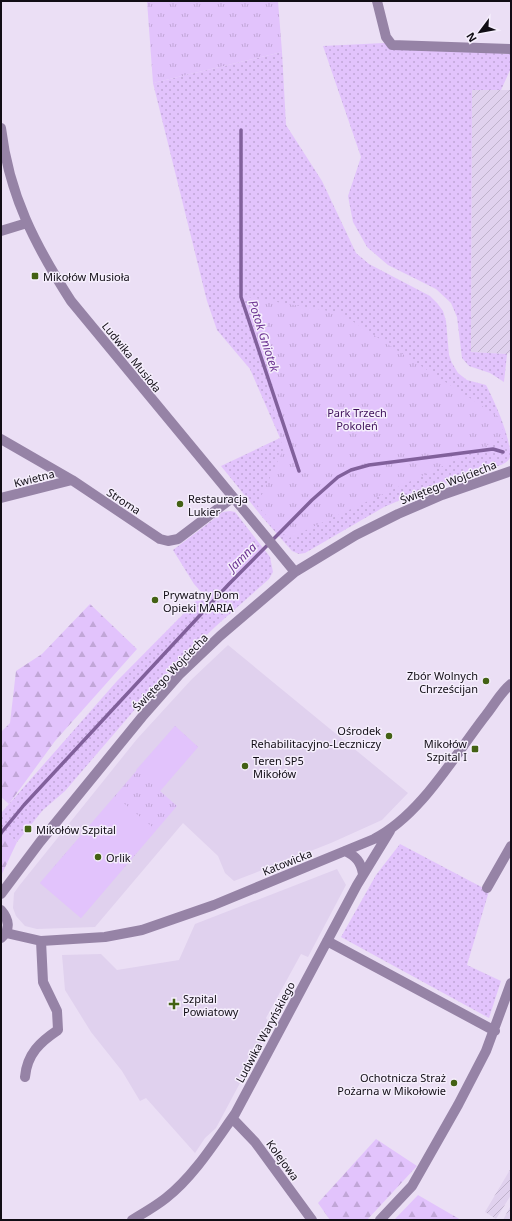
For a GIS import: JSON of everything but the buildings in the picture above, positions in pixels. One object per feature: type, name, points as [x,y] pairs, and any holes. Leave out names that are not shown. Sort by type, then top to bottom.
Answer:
[{"type":"street","points":[[377,1],[386,37],[392,45],[511,49]]},
{"type":"street","name":"Ludwika Musioła","points":[[1,128],[4,154],[27,223],[43,257],[71,300],[232,498],[278,549],[295,572]]},
{"type":"street","points":[[1,231],[27,223]]},
{"type":"street","name":"Stroma","points":[[1,439],[72,480],[160,538],[168,541],[178,539],[232,498]]},
{"type":"street","name":"Świętego Wojciecha","points":[[1,894],[45,836],[142,717],[179,675],[220,636],[295,572],[356,535],[398,514],[442,495],[511,471]]},
{"type":"street","name":"Kwietna","points":[[1,498],[72,480]]},
{"type":"street","name":"Katowicka","points":[[3,935],[41,940],[105,937],[142,930],[214,905],[360,845],[390,831],[413,809],[435,784],[511,684]]},
{"type":"street","name":"Ludwika Waryńskiego","points":[[132,1220],[160,1202],[176,1189],[213,1145],[232,1118],[363,874],[390,831]]},
{"type":"street","points":[[360,845],[368,850],[373,859]]},
{"type":"street","points":[[487,888],[511,846]]},
{"type":"street","points":[[345,851],[355,857],[362,865],[363,874]]},
{"type":"street","points":[[1,910],[7,920],[3,935]]},
{"type":"street","points":[[25,1077],[26,1065],[40,1042],[58,1030],[57,1012],[43,982],[41,940]]},
{"type":"street","points":[[327,941],[495,1031]]},
{"type":"street","points":[[380,1220],[412,1186],[458,1105],[495,1031],[511,982]]},
{"type":"street","name":"Kolejowa","points":[[232,1118],[255,1142],[312,1220]]},
{"type":"shaded area","points":[[472,90],[511,90],[511,352],[507,354],[471,352]]},
{"type":"shaded area","name":"Teren SP5 Mikołów","points":[[228,645],[408,793],[382,820],[331,843],[234,881],[225,873],[218,856],[183,823],[95,927],[37,929],[25,926],[16,916],[13,908],[14,893],[19,886],[137,739],[191,680]]},
{"type":"shaded area","name":"Szpital Powiatowy","points":[[337,869],[346,885],[308,957],[301,954],[266,1018],[271,1025],[216,1128],[205,1138],[195,1153],[146,1098],[140,1101],[122,1071],[91,1032],[65,990],[62,955],[101,954],[117,970],[179,960],[195,924]]},
{"type":"shaded area","points":[[511,1168],[511,1195],[496,1219],[485,1212]]},
{"type":"shaded area","points":[[511,1205],[511,1220],[503,1220]]},
{"type":"green space","points":[[147,1],[278,1],[282,52],[153,83]]},
{"type":"green space","points":[[384,43],[511,54],[511,68],[501,90],[472,90],[471,352],[507,354],[504,382],[490,373],[469,366],[462,358],[457,317],[451,303],[436,289],[388,265],[367,247],[353,222],[348,196],[361,157],[323,46]]},
{"type":"green space","points":[[282,52],[286,125],[322,181],[356,253],[369,264],[430,296],[437,303],[443,311],[446,321],[449,355],[452,363],[458,373],[467,380],[486,385],[502,420],[510,450],[510,457],[507,462],[501,465],[412,495],[384,507],[305,553],[299,554],[292,551],[221,466],[280,438],[250,369],[217,330],[207,301],[153,83]]},
{"type":"green space","name":"Park Trzech Pokoleń","points":[[248,297],[340,313],[499,417],[505,437],[287,539],[257,505],[283,450]]},
{"type":"green space","points":[[223,512],[235,512],[270,557],[273,572],[269,579],[215,627],[161,679],[65,791],[43,810],[17,842],[7,833],[1,838],[1,813],[117,681],[203,594],[194,584],[173,550]]},
{"type":"green space","points":[[90,604],[137,649],[55,741],[9,804],[1,797],[1,732],[10,723],[16,671],[42,654]]},
{"type":"green space","name":"Orlik","points":[[175,726],[198,747],[160,791],[177,806],[81,918],[40,883]]},
{"type":"green space","points":[[175,726],[198,747],[160,791],[136,770]]},
{"type":"green space","name":"Orlik","points":[[115,796],[156,830],[81,918],[40,883]]},
{"type":"green space","points":[[7,833],[17,842],[1,876],[1,838]]},
{"type":"green space","points":[[400,844],[489,891],[467,965],[501,981],[489,1018],[341,937],[376,875]]},
{"type":"green space","points":[[376,1139],[417,1166],[367,1220],[330,1220],[318,1203]]},
{"type":"green space","points":[[418,1195],[461,1220],[394,1220]]},
{"type":"waterway","name":"Potok Gniotek","points":[[241,130],[241,297],[299,471]]},
{"type":"waterway","name":"Jamna","points":[[1,833],[24,805],[229,584],[312,500],[338,477],[351,470],[369,465],[493,449],[503,452]]},
{"type":"place","name":"Mikołów Musioła","points":[[35,276]]},
{"type":"place","name":"Restauracja Lukier","points":[[180,504]]},
{"type":"place","name":"Prywatny Dom Opieki MARIA","points":[[155,600]]},
{"type":"place","name":"Zbór Wolnych Chrześcijan","points":[[486,681]]},
{"type":"place","name":"Ośrodek Rehabilitacyjno-Leczniczy","points":[[389,736]]},
{"type":"place","name":"Mikołów Szpital I","points":[[475,749]]},
{"type":"place","name":"Teren SP5 Mikołów","points":[[245,766]]},
{"type":"place","name":"Mikołów Szpital","points":[[28,829]]},
{"type":"place","name":"Orlik","points":[[98,857]]},
{"type":"place","name":"Szpital Powiatowy","points":[[174,1004]]},
{"type":"place","name":"Ochotnicza Straż Pożarna w Mikołowie","points":[[454,1083]]}]
